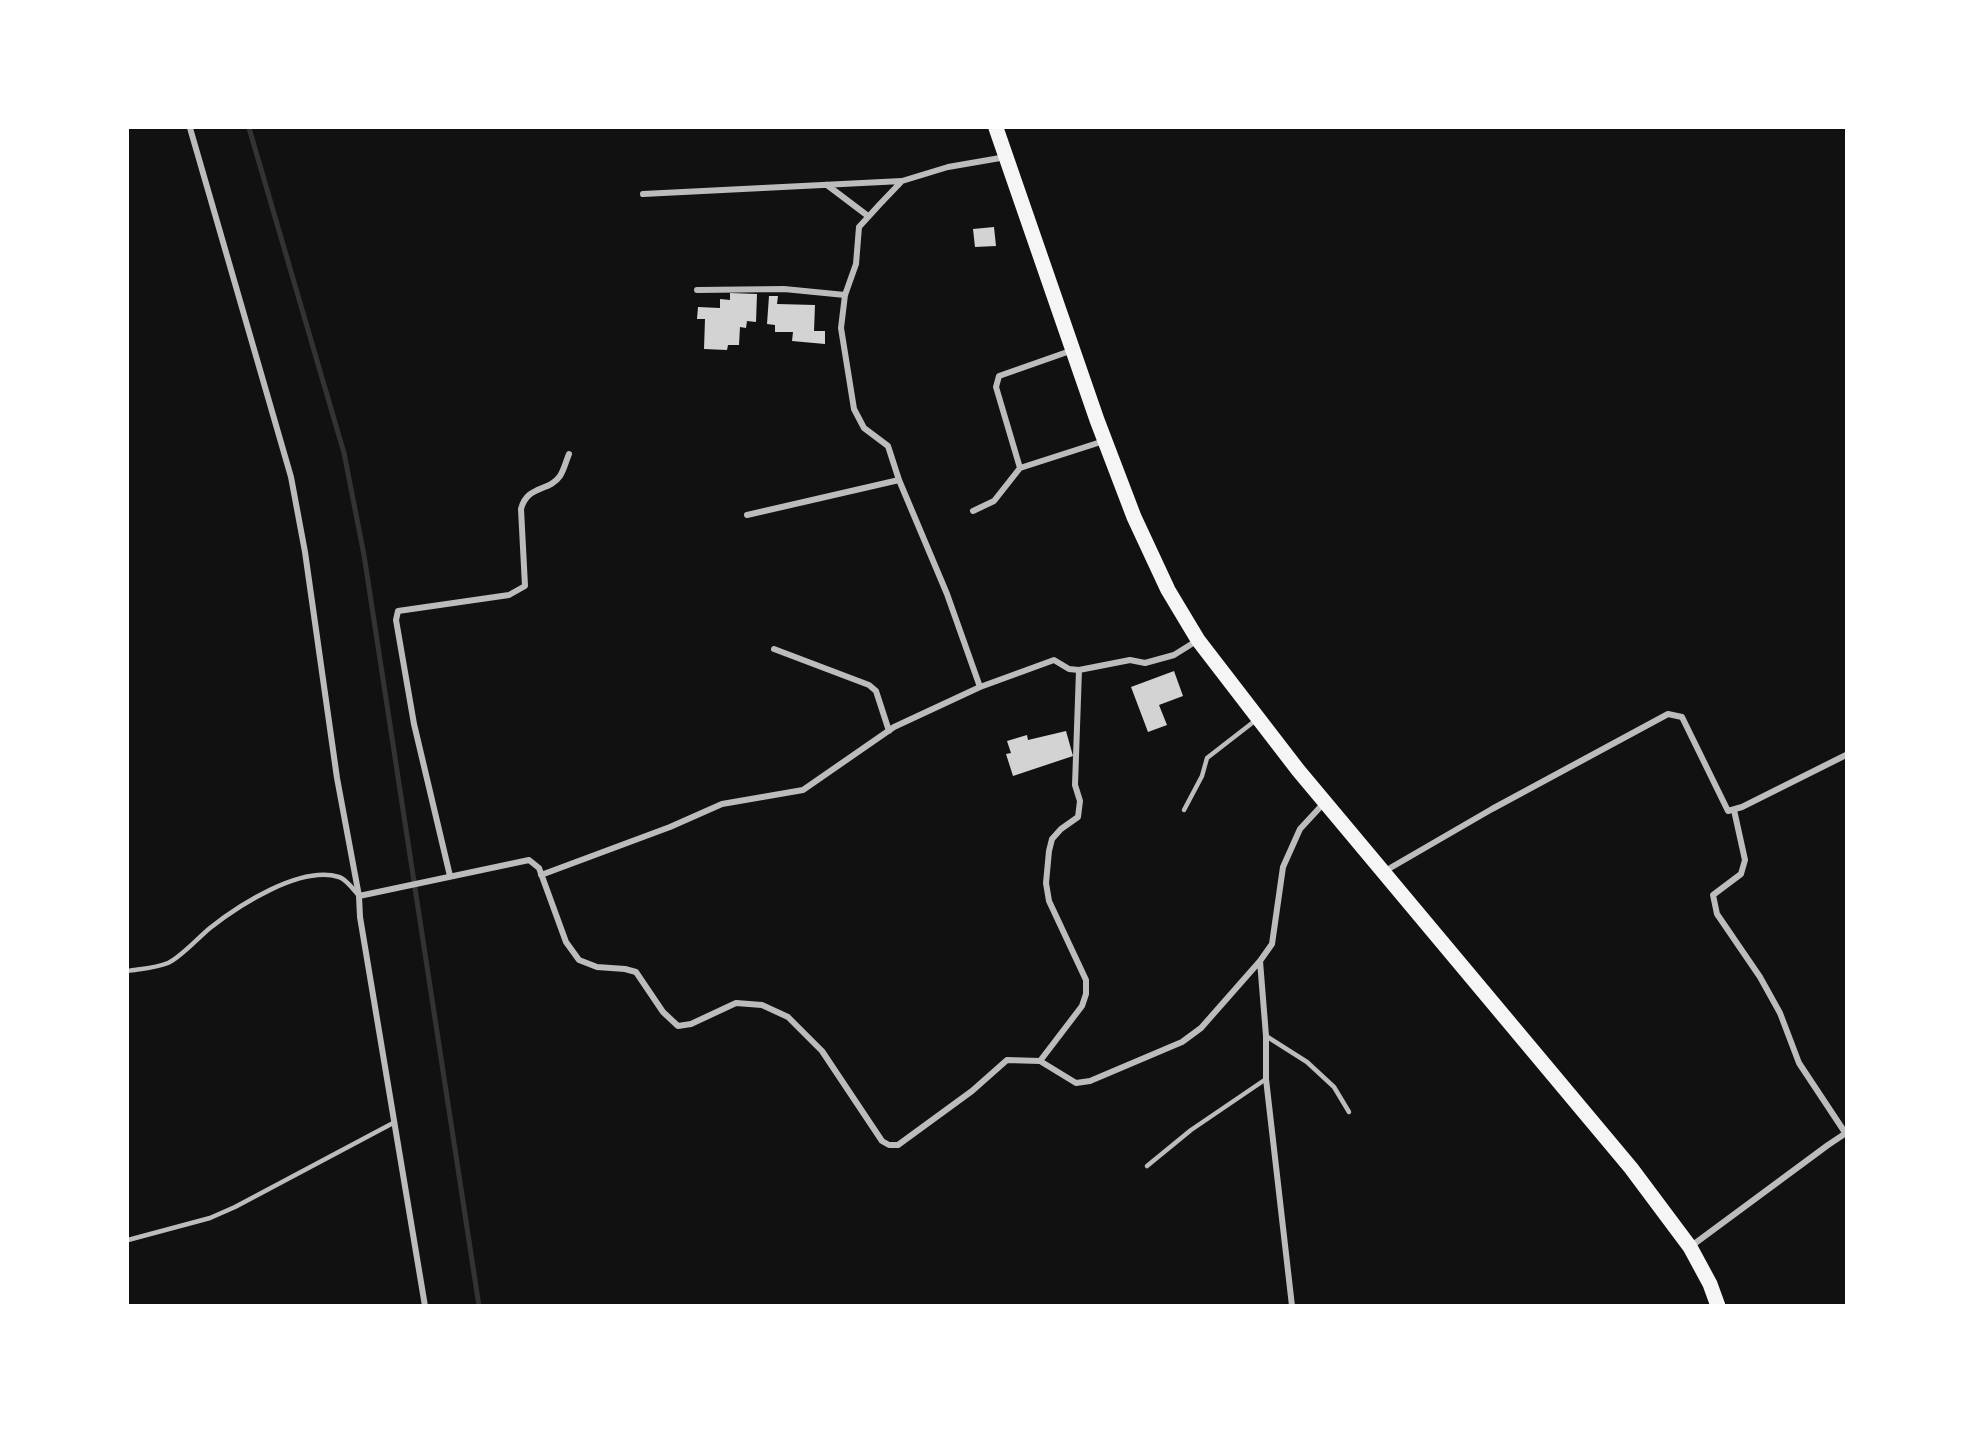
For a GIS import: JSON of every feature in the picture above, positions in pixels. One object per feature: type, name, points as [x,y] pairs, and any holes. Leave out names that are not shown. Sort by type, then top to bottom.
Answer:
[{"type":"main road","points":[[996,128],[1134,517],[1193,643],[1631,1168],[1690,1247],[1710,1284],[1718,1305]]},
{"type":"street","points":[[190,128],[291,477],[305,552],[337,778],[359,896],[360,917],[425,1305]]},
{"type":"street","points":[[643,194],[902,181],[948,167],[1006,156]]},
{"type":"street","points":[[902,181],[859,227],[856,264],[845,295],[841,328],[854,409],[864,428],[888,446],[899,480],[947,594],[980,687]]},
{"type":"street","points":[[826,184],[868,216]]},
{"type":"street","points":[[696,290],[784,289],[845,295]]},
{"type":"street","points":[[1020,468],[996,387],[999,376],[1073,350]]},
{"type":"street","points":[[974,511],[994,501],[1020,468],[1105,440]]},
{"type":"street","points":[[450,876],[414,724],[396,620],[398,611],[509,595],[525,586],[521,509],[523,500],[529,494],[556,481],[561,476],[569,454]]},
{"type":"street","points":[[747,515],[899,480]]},
{"type":"street","points":[[541,875],[670,827],[722,804],[803,790],[889,731],[980,687],[1053,660],[1069,669],[1079,670],[1130,660],[1145,663],[1174,655],[1193,643]]},
{"type":"street","points":[[774,649],[869,685],[876,691],[889,731]]},
{"type":"street","points":[[1040,1061],[1083,1006],[1086,994],[1086,980],[1049,901],[1046,883],[1049,851],[1053,838],[1078,817],[1080,801],[1075,785],[1079,670]]},
{"type":"street","points":[[1384,871],[1492,809],[1668,714],[1683,717],[1728,811],[1846,755]]},
{"type":"street","points":[[359,896],[391,887],[529,860],[539,868],[566,942],[579,960],[597,967],[636,972],[663,1012],[678,1026],[691,1024],[736,1003],[762,1005],[788,1017],[822,1051],[882,1141],[889,1145],[898,1145],[972,1090],[1007,1060],[1040,1061],[1076,1083],[1090,1081],[1182,1042],[1201,1028],[1260,961],[1272,944],[1283,867],[1300,829],[1325,802]]},
{"type":"street","points":[[1690,1247],[1846,1134],[1799,1063],[1780,1013],[1760,977],[1717,914],[1713,895],[1731,884],[1741,874],[1745,860],[1734,810]]},
{"type":"street","points":[[1260,961],[1266,1036],[1266,1079],[1292,1305]]},
{"type":"lane","points":[[1184,810],[1202,776],[1207,758],[1258,719]]},
{"type":"lane","points":[[128,971],[168,963],[246,902],[274,888],[325,875],[341,877],[359,896]]},
{"type":"lane","points":[[1266,1036],[1307,1062],[1334,1087],[1349,1112]]},
{"type":"lane","points":[[1146,1166],[1191,1130],[1266,1079]]},
{"type":"lane","points":[[128,1240],[218,1214],[394,1122]]},
{"type":"building","points":[[994,227],[996,246],[975,247],[973,229]]},
{"type":"building","points":[[730,293],[757,294],[756,322],[747,321],[746,328],[740,327],[739,345],[728,345],[727,350],[704,349],[705,319],[697,319],[698,307],[720,308],[720,299],[730,300]]},
{"type":"building","points":[[769,296],[778,296],[777,304],[815,305],[814,331],[825,331],[825,344],[792,341],[793,332],[775,332],[775,325],[767,324]]},
{"type":"building","points":[[1174,671],[1183,696],[1159,705],[1167,725],[1148,732],[1131,687]]},
{"type":"building","points":[[1066,731],[1073,756],[1013,776],[1006,754],[1011,753],[1007,741],[1027,735],[1028,740]]},
{"type":"waterway","points":[[249,128],[344,453],[364,555],[479,1306]]}]
